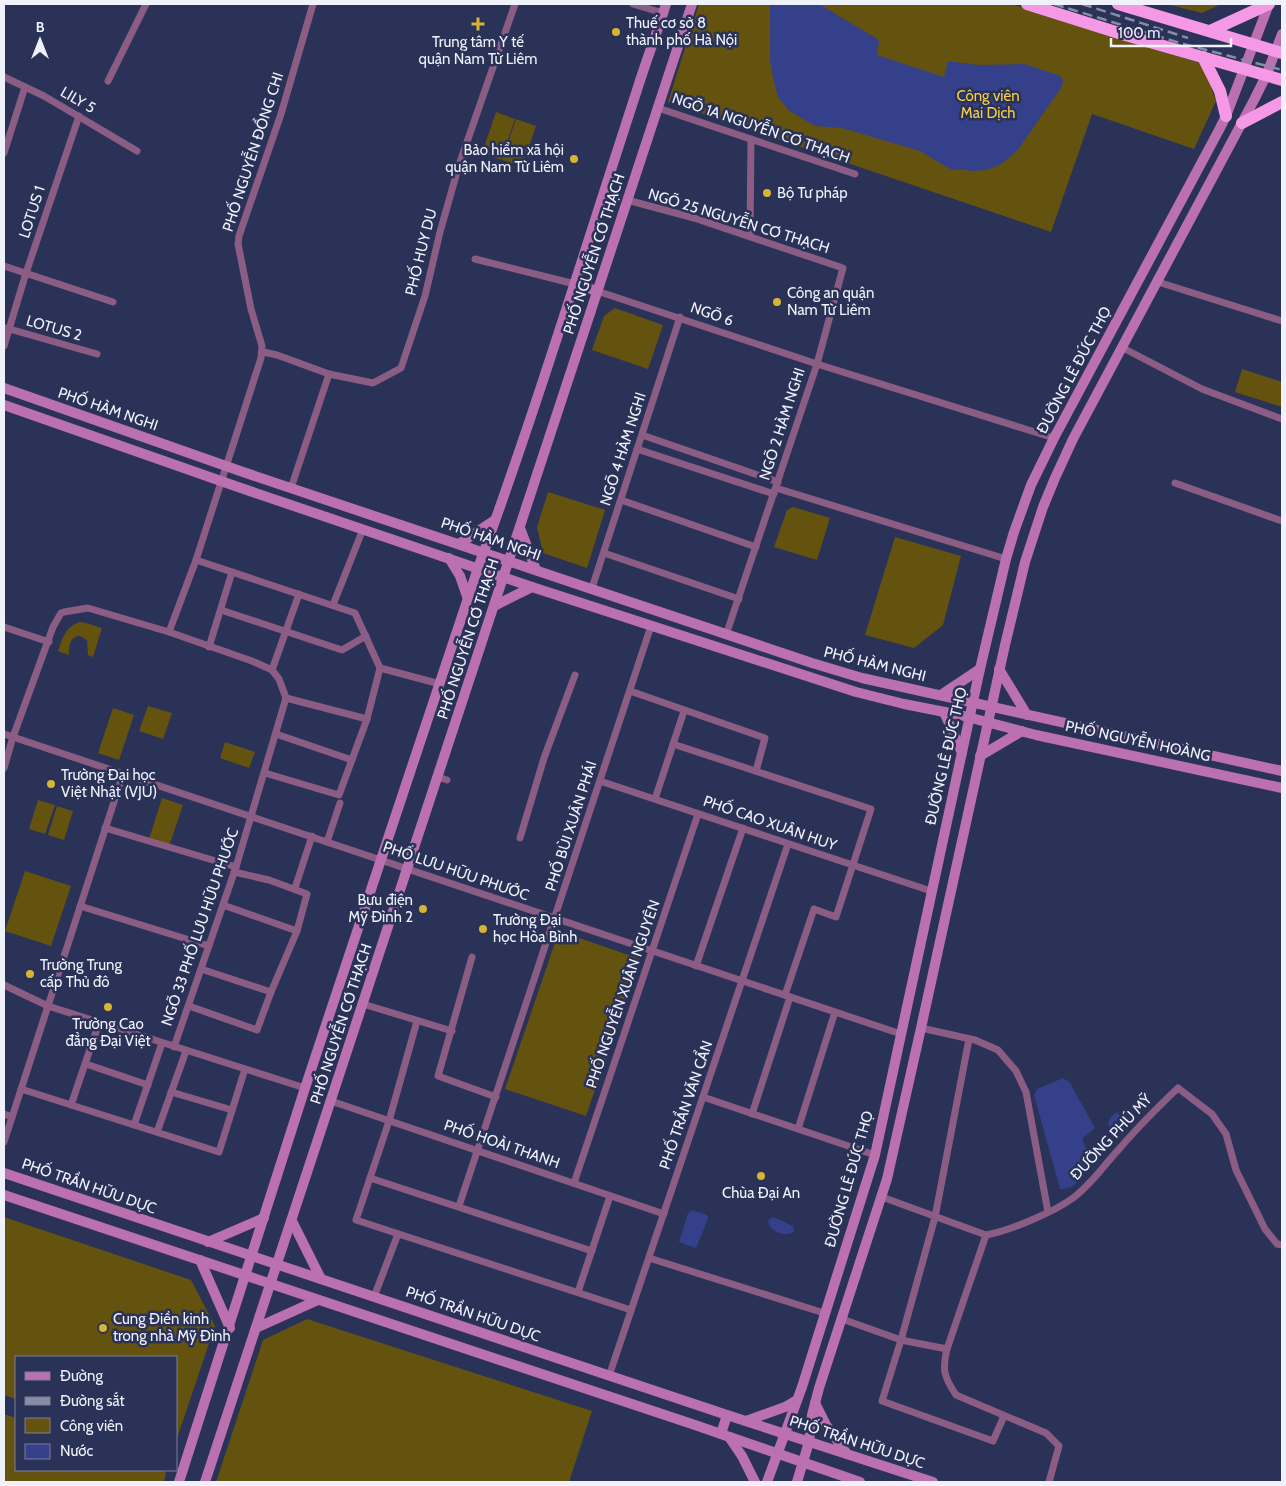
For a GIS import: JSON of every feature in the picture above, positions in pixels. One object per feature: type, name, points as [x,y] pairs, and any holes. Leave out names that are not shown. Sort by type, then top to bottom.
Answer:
[{"type":"highway","points":[[1027,4],[1122,34],[1282,80]]},
{"type":"highway","points":[[1118,4],[1279,52]]},
{"type":"highway","points":[[1210,31],[1269,4]]},
{"type":"highway","points":[[1204,57],[1220,91],[1226,116]]},
{"type":"highway","points":[[1242,123],[1282,102]]},
{"type":"main road","name":"PHỐ NGUYỄN CƠ THẠCH","points":[[205,1482],[407,870],[442,779],[494,606],[692,4]]},
{"type":"main road","name":"ĐƯỜNG LÊ ĐỨC THỌ","points":[[767,1482],[776,1453],[802,1387],[875,1155],[980,669],[1006,559],[1031,484],[1226,116],[1269,4]]},
{"type":"main road","name":"PHỐ NGUYỄN CƠ THẠCH","points":[[179,1482],[230,1328],[305,1088],[478,568],[575,284],[637,88],[665,8]]},
{"type":"main road","points":[[797,1482],[809,1442],[817,1397],[882,1197],[1019,583],[1047,498],[1073,439],[1279,52],[1282,34]]},
{"type":"main road","points":[[1219,130],[1234,136]]},
{"type":"main road","points":[[575,284],[597,291]]},
{"type":"main road","name":"PHỐ HÀM NGHI","points":[[4,388],[291,488],[790,656],[862,678],[991,707]]},
{"type":"main road","name":"PHỐ HÀM NGHI","points":[[4,405],[222,482],[651,626],[856,692],[988,722]]},
{"type":"main road","points":[[460,544],[495,520]]},
{"type":"main road","points":[[520,528],[536,570]]},
{"type":"main road","points":[[449,558],[460,576],[468,599]]},
{"type":"main road","points":[[494,606],[532,587]]},
{"type":"main road","points":[[786,669],[790,656]]},
{"type":"main road","points":[[941,695],[980,669]]},
{"type":"main road","points":[[999,670],[1028,715]]},
{"type":"main road","name":"PHỐ NGUYỄN HOÀNG","points":[[991,707],[1282,771]]},
{"type":"main road","points":[[944,712],[962,753]]},
{"type":"main road","name":"PHỐ NGUYỄN HOÀNG","points":[[988,722],[1282,788]]},
{"type":"main road","points":[[980,756],[1022,731]]},
{"type":"main road","points":[[1199,769],[1203,753]]},
{"type":"main road","name":"PHỐ TRẦN HỮU DỰC","points":[[4,1173],[609,1376],[933,1482]]},
{"type":"main road","points":[[4,1195],[725,1435],[860,1482]]},
{"type":"main road","points":[[208,1242],[264,1218]]},
{"type":"main road","points":[[292,1221],[321,1279]]},
{"type":"main road","points":[[200,1260],[230,1328]]},
{"type":"main road","points":[[256,1328],[318,1300]]},
{"type":"main road","points":[[802,1387],[817,1397],[826,1426],[848,1454]]},
{"type":"main road","points":[[746,1421],[780,1409],[797,1400]]},
{"type":"main road","points":[[727,1415],[725,1435],[742,1456],[755,1482]]},
{"type":"main road","points":[[829,1482],[841,1476]]},
{"type":"street","points":[[108,81],[146,4]]},
{"type":"street","name":"PHỐ NGUYỄN ĐỔNG CHI","points":[[263,352],[251,309],[238,244],[239,236],[282,114],[313,4]]},
{"type":"street","name":"PHỐ HUY DU","points":[[263,352],[278,355],[330,374],[373,383],[401,368],[425,296],[440,232],[457,174],[515,4]]},
{"type":"street","points":[[633,4],[665,8]]},
{"type":"street","name":"LILY 5","points":[[4,77],[79,116],[137,152]]},
{"type":"street","points":[[4,153],[25,87]]},
{"type":"street","name":"NGÕ 1A NGUYỄN CƠ THẠCH","points":[[658,108],[855,174]]},
{"type":"street","name":"LOTUS 1","points":[[4,346],[6,328],[21,292],[79,116]]},
{"type":"street","points":[[750,236],[751,139]]},
{"type":"street","name":"NGÕ 25 NGUYỄN CƠ THẠCH","points":[[627,200],[694,218],[843,268],[817,364]]},
{"type":"street","points":[[475,259],[575,284]]},
{"type":"street","points":[[4,266],[113,302]]},
{"type":"street","points":[[1158,282],[1282,321]]},
{"type":"street","name":"NGÕ 6","points":[[597,291],[817,364]]},
{"type":"street","name":"NGÕ 4 HÀM NGHI","points":[[592,588],[680,317]]},
{"type":"street","name":"LOTUS 2","points":[[6,328],[97,354]]},
{"type":"street","points":[[1123,348],[1202,388],[1282,419]]},
{"type":"street","points":[[169,632],[196,560],[263,352]]},
{"type":"street","name":"NGÕ 2 HÀM NGHI","points":[[726,635],[817,364],[1054,438]]},
{"type":"street","points":[[291,488],[330,374]]},
{"type":"street","points":[[642,435],[776,488]]},
{"type":"street","points":[[637,449],[776,488],[1006,559]]},
{"type":"street","points":[[1175,483],[1282,521]]},
{"type":"street","points":[[621,500],[756,547]]},
{"type":"street","points":[[333,605],[363,529]]},
{"type":"street","points":[[604,553],[739,599]]},
{"type":"street","points":[[196,560],[355,613],[366,636],[380,668],[367,719],[352,760],[327,842]]},
{"type":"street","points":[[209,646],[232,572]]},
{"type":"street","points":[[272,670],[299,594]]},
{"type":"street","points":[[4,768],[13,737],[53,627],[61,613],[88,608],[169,632],[272,670],[279,679],[286,698],[367,719]]},
{"type":"street","points":[[221,610],[342,650],[366,636]]},
{"type":"street","name":"PHỐ BÙI XUÂN PHÁI","points":[[459,1206],[651,626]]},
{"type":"street","points":[[4,627],[48,642]]},
{"type":"street","points":[[380,668],[440,684]]},
{"type":"street","points":[[520,838],[544,758],[575,675]]},
{"type":"street","points":[[630,691],[766,738],[756,771]]},
{"type":"street","name":"NGÕ 33 PHỐ LƯU HỮU PHƯỚC","points":[[174,1047],[235,869],[286,698]]},
{"type":"street","points":[[655,799],[684,711]]},
{"type":"street","name":"PHỐ LƯU HỮU PHƯỚC","points":[[4,734],[901,1034]]},
{"type":"street","points":[[276,734],[352,760]]},
{"type":"street","points":[[673,744],[870,809],[836,917],[814,909],[752,1114]]},
{"type":"street","points":[[265,773],[340,799]]},
{"type":"street","points":[[4,1142],[123,774]]},
{"type":"street","name":"PHỐ CAO XUÂN HUY","points":[[600,781],[931,891]]},
{"type":"street","name":"PHỐ NGUYỄN XUÂN NGUYÊN","points":[[574,1183],[698,814]]},
{"type":"street","points":[[105,828],[295,888],[307,894],[297,930],[257,1030],[188,1006]]},
{"type":"street","points":[[696,966],[743,828]]},
{"type":"street","points":[[295,888],[312,836]]},
{"type":"street","name":"PHỐ TRẦN VĂN CẨN","points":[[609,1376],[788,844]]},
{"type":"street","points":[[223,905],[297,930]]},
{"type":"street","points":[[80,906],[209,946]]},
{"type":"street","points":[[472,958],[438,1076],[496,1097]]},
{"type":"street","points":[[201,969],[271,992]]},
{"type":"street","points":[[5,988],[48,1006],[99,1023],[305,1088]]},
{"type":"street","points":[[363,1004],[452,1031]]},
{"type":"street","points":[[798,1129],[835,1012]]},
{"type":"street","points":[[417,1021],[389,1121],[356,1220],[631,1310]]},
{"type":"street","points":[[71,1105],[99,1023]]},
{"type":"street","points":[[921,1028],[969,1039],[998,1050],[1016,1071],[1026,1092],[1048,1212]]},
{"type":"street","points":[[969,1039],[934,1217],[901,1340],[882,1401],[993,1441],[1004,1416]]},
{"type":"street","points":[[134,1125],[162,1043]]},
{"type":"street","points":[[157,1132],[186,1051]]},
{"type":"street","points":[[86,1064],[148,1085]]},
{"type":"street","points":[[21,1089],[219,1152],[245,1069]]},
{"type":"street","name":"ĐƯỜNG PHÚ MỸ","points":[[986,1235],[999,1233],[1048,1212],[1071,1199],[1093,1180],[1119,1148],[1178,1088],[1212,1114],[1226,1134],[1236,1170],[1265,1229],[1278,1244],[1282,1245]]},
{"type":"street","points":[[171,1092],[232,1110]]},
{"type":"street","points":[[703,1098],[875,1155]]},
{"type":"street","name":"PHỐ HOÀI THANH","points":[[331,1102],[664,1214]]},
{"type":"street","points":[[4,1114],[12,1117]]},
{"type":"street","points":[[370,1178],[592,1251]]},
{"type":"street","points":[[578,1292],[610,1196]]},
{"type":"street","points":[[882,1197],[986,1235],[947,1349],[943,1366],[948,1383],[956,1395],[1046,1432],[1059,1446],[1049,1482]]},
{"type":"street","points":[[374,1297],[398,1234]]},
{"type":"street","points":[[649,1258],[824,1313]]},
{"type":"street","points":[[842,1319],[901,1340],[947,1349]]},
{"type":"green space","name":"Công viên Mai Dịch","points":[[699,4],[1011,4],[1203,64],[1216,101],[1194,149],[1092,114],[1051,232],[668,102]]},
{"type":"green space","points":[[1166,4],[1221,4],[1202,13]]},
{"type":"green space","points":[[496,112],[515,119],[501,160],[482,153]]},
{"type":"green space","points":[[516,119],[536,126],[522,167],[502,160]]},
{"type":"green space","points":[[615,308],[663,325],[648,369],[592,350],[604,316]]},
{"type":"green space","points":[[1242,369],[1282,382],[1282,407],[1235,392]]},
{"type":"green space","points":[[548,492],[605,510],[587,568],[543,553],[537,527]]},
{"type":"green space","points":[[793,507],[830,518],[817,560],[774,547],[787,510]]},
{"type":"green space","points":[[895,537],[961,556],[943,625],[914,648],[865,635]]},
{"type":"green space","points":[[80,622],[102,628],[93,657],[88,655],[87,640],[80,636],[72,640],[69,655],[58,651],[63,637],[68,630]]},
{"type":"green space","points":[[148,706],[172,713],[163,739],[139,731]]},
{"type":"green space","points":[[113,708],[134,715],[119,760],[98,753]]},
{"type":"green space","points":[[225,742],[255,752],[249,768],[220,758]]},
{"type":"green space","points":[[162,798],[183,805],[169,846],[149,839]]},
{"type":"green space","points":[[38,800],[55,805],[45,834],[29,829]]},
{"type":"green space","points":[[57,806],[73,811],[64,840],[48,835]]},
{"type":"green space","points":[[25,871],[71,886],[51,946],[5,931]]},
{"type":"green space","points":[[559,931],[640,959],[586,1116],[505,1089]]},
{"type":"green space","points":[[4,1217],[191,1280],[215,1326],[178,1435],[178,1356],[15,1356],[15,1399],[4,1395]]},
{"type":"green space","points":[[307,1319],[592,1411],[569,1482],[216,1482],[263,1340]]},
{"type":"green space","points":[[4,1414],[15,1418],[15,1471],[164,1471],[166,1474],[164,1482],[4,1482]]},
{"type":"water","points":[[770,4],[819,4],[879,40],[877,55],[944,77],[948,61],[978,65],[1024,64],[1061,76],[1063,82],[1061,88],[1017,151],[1003,163],[990,169],[975,171],[950,169],[920,151],[842,128],[815,126],[788,110],[778,97],[770,61]]},
{"type":"water","points":[[1063,1078],[1070,1083],[1095,1128],[1082,1139],[1092,1161],[1083,1176],[1075,1184],[1066,1189],[1060,1189],[1034,1095],[1037,1089]]},
{"type":"water","points":[[1117,1112],[1121,1117],[1117,1124],[1121,1129],[1113,1134],[1108,1124],[1111,1117]]},
{"type":"water","points":[[692,1210],[707,1215],[708,1219],[696,1248],[679,1242],[688,1213]]},
{"type":"water","points":[[773,1217],[793,1226],[794,1232],[782,1234],[771,1228],[768,1220]]},
{"type":"railway","points":[[1054,4],[1180,43],[1282,70]]},
{"type":"railway","points":[[1082,4],[1188,38]]},
{"type":"place","name":"Trung tâm Y tế quận Nam Từ Liêm","points":[[478,24]]},
{"type":"place","name":"Thuế cơ sở 8 thành phố Hà Nội","points":[[616,32]]},
{"type":"place","name":"Bảo hiểm xã hội quận Nam Từ Liêm","points":[[574,159]]},
{"type":"place","name":"Bộ Tư pháp","points":[[767,193]]},
{"type":"place","name":"Công an quận Nam Từ Liêm","points":[[777,302]]},
{"type":"place","name":"Trường Đại học Việt Nhật (VJU)","points":[[51,784]]},
{"type":"place","name":"Bưu điện Mỹ Đình 2","points":[[423,909]]},
{"type":"place","name":"Trường Đại học Hòa Bình","points":[[483,929]]},
{"type":"place","name":"Trường Trung cấp Thủ đô","points":[[30,974]]},
{"type":"place","name":"Trường Cao đẳng Đại Việt","points":[[108,1007]]},
{"type":"place","name":"Chùa Đại An","points":[[761,1176]]},
{"type":"place","name":"Cung Điền kinh trong nhà Mỹ Đình","points":[[103,1328]]}]
